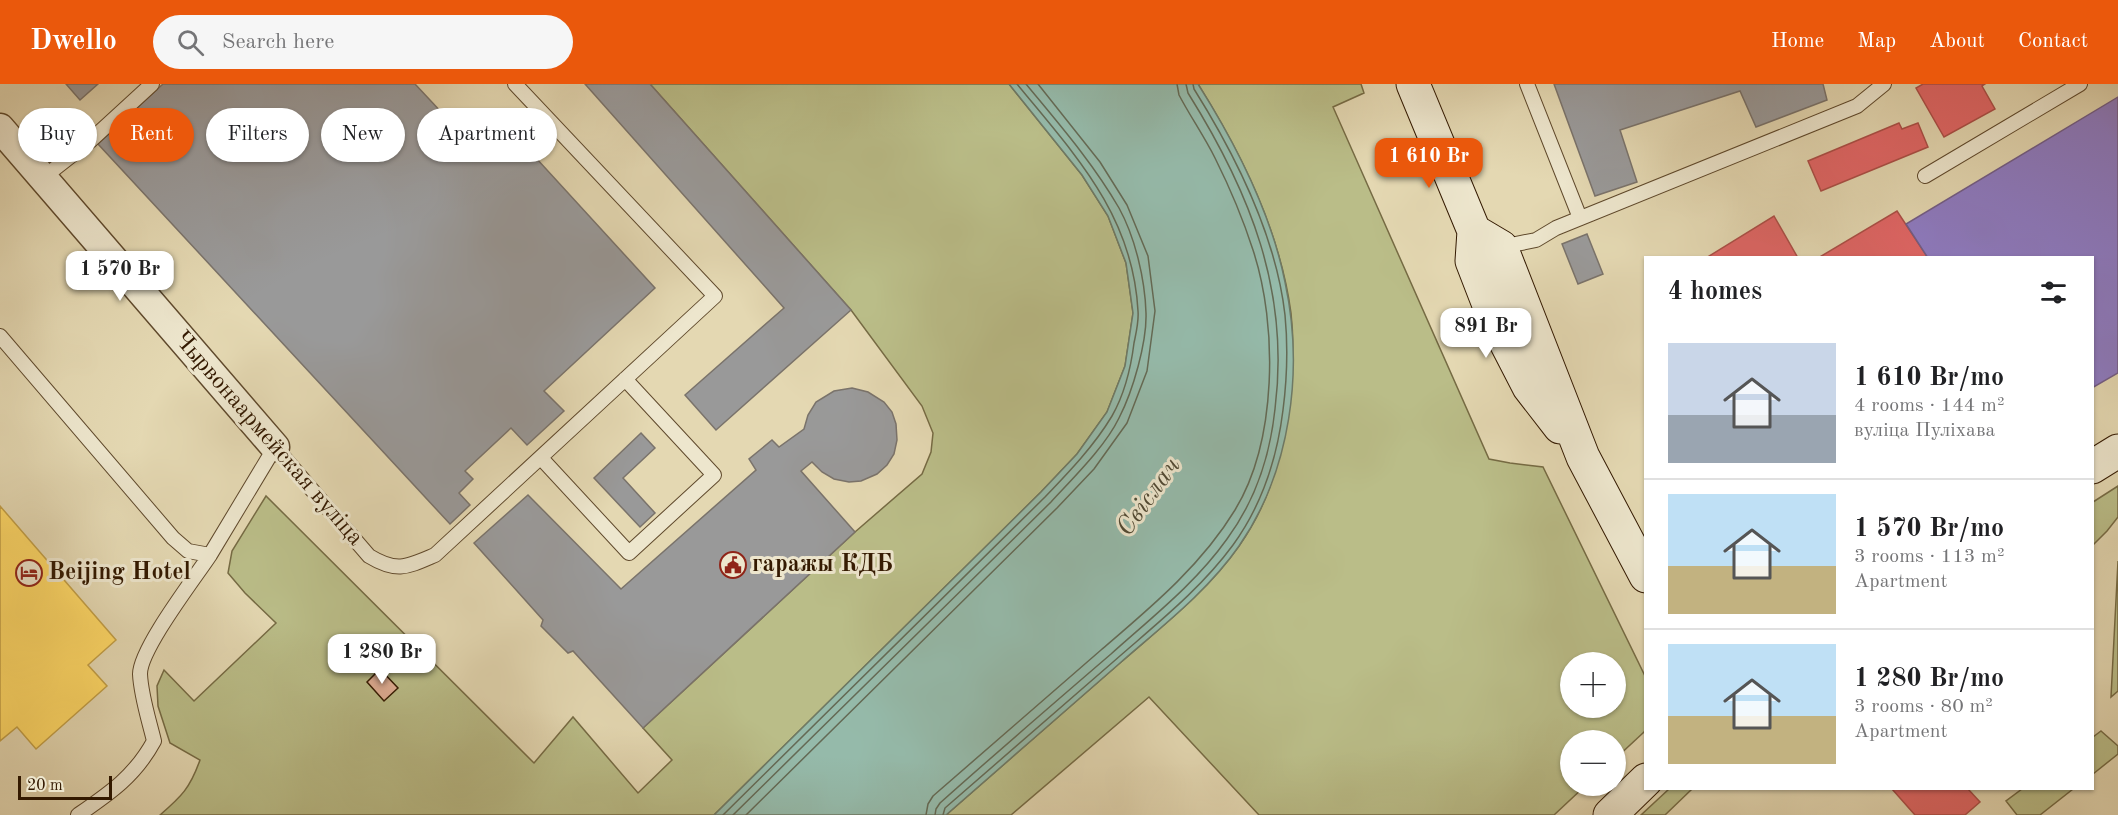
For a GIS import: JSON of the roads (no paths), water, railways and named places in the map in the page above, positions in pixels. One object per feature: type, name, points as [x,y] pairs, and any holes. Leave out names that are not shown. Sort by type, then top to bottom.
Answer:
[{"type":"street","points":[[1413,84],[1488,239],[1472,261],[1496,323],[1529,387],[1583,457],[1644,572]]},
{"type":"street","name":"Чырвонаармейская вуліца","points":[[0,128],[275,447]]},
{"type":"street","points":[[2094,466],[2118,451]]},
{"type":"street","points":[[1610,815],[1644,782]]},
{"type":"lane","points":[[44,177],[90,141],[152,84]]},
{"type":"lane","points":[[515,84],[715,296],[625,379],[541,458],[629,553],[714,475],[625,379]]},
{"type":"lane","points":[[1527,84],[1580,218]]},
{"type":"lane","points":[[1488,239],[1536,240],[1556,228],[1857,106],[1884,84]]},
{"type":"lane","points":[[1925,176],[2080,84]]},
{"type":"lane","points":[[0,336],[173,538],[188,551],[210,555]]},
{"type":"lane","points":[[78,815],[116,790],[144,760],[154,741],[145,707],[140,672],[154,637],[210,555],[275,447]]},
{"type":"lane","name":"Чырвонаармейская вуліца","points":[[275,447],[369,556],[384,565],[406,567],[435,555],[541,458]]},
{"type":"water","name":"Свіслач","points":[[1009,84],[1198,84],[1226,130],[1261,204],[1279,256],[1285,282],[1291,316],[1293,384],[1289,419],[1271,485],[1257,517],[1239,546],[1213,579],[946,815],[714,815],[1041,492],[1077,454],[1107,412],[1125,366],[1133,313],[1126,263],[1108,216],[1082,175]]},
{"type":"place","name":"гаражы КДБ","points":[[733,565]]},
{"type":"place","name":"Beijing Hotel","points":[[29,573]]}]
